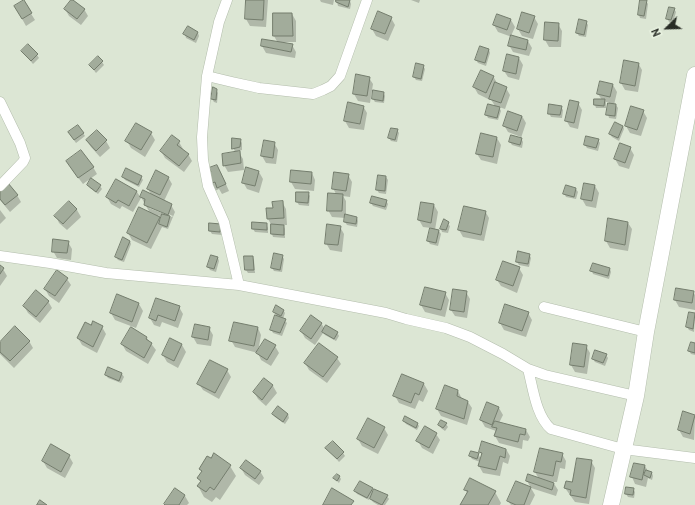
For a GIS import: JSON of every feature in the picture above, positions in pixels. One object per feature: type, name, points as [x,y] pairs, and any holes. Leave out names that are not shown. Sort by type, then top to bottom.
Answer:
[{"type":"main road","points":[[611,505],[636,396],[646,332],[695,75]]},
{"type":"street","points":[[227,0],[218,22],[207,76],[202,137],[205,174],[208,186],[224,222],[239,286]]},
{"type":"street","points":[[207,76],[259,88],[313,94],[323,90],[331,86],[340,76],[367,0]]},
{"type":"street","points":[[0,102],[20,143],[25,158],[0,186]]},
{"type":"street","points":[[0,256],[50,263],[106,274],[239,286],[386,313],[446,328],[470,337],[528,369],[545,375],[636,396]]},
{"type":"street","points":[[544,307],[646,332]]},
{"type":"street","points":[[528,369],[541,415],[545,424],[551,429],[623,449],[695,458]]},
{"type":"building","points":[[24,0],[32,13],[22,19],[14,6]]},
{"type":"building","points":[[71,0],[85,9],[77,19],[64,9]]},
{"type":"building","points":[[246,0],[264,0],[263,20],[245,19]]},
{"type":"building","points":[[336,0],[350,0],[348,7],[336,2]]},
{"type":"building","points":[[640,0],[647,0],[644,16],[638,15]]},
{"type":"building","points":[[669,7],[675,8],[671,20],[666,19]]},
{"type":"building","points":[[378,11],[392,17],[385,34],[371,29]]},
{"type":"building","points":[[522,12],[535,16],[529,33],[517,29]]},
{"type":"building","points":[[273,13],[292,13],[293,36],[273,36]]},
{"type":"building","points":[[497,14],[511,19],[507,30],[493,25]]},
{"type":"building","points":[[579,19],[587,21],[584,35],[576,33]]},
{"type":"building","points":[[545,22],[559,23],[558,41],[544,40]]},
{"type":"building","points":[[188,26],[198,32],[194,40],[183,34]]},
{"type":"building","points":[[511,35],[528,40],[526,50],[508,46]]},
{"type":"building","points":[[262,39],[293,44],[291,52],[261,46]]},
{"type":"building","points":[[28,44],[38,54],[31,61],[21,51]]},
{"type":"building","points":[[480,46],[489,49],[485,63],[475,60]]},
{"type":"building","points":[[507,54],[519,57],[516,74],[503,71]]},
{"type":"building","points":[[98,56],[103,61],[94,70],[89,65]]},
{"type":"building","points":[[624,60],[639,63],[635,86],[620,83]]},
{"type":"building","points":[[416,63],[424,65],[421,79],[413,77]]},
{"type":"building","points":[[481,70],[494,76],[486,93],[473,87]]},
{"type":"building","points":[[356,74],[370,77],[367,96],[353,94]]},
{"type":"building","points":[[600,81],[613,84],[610,97],[597,94]]},
{"type":"building","points":[[495,82],[507,87],[501,103],[489,99]]},
{"type":"building","points":[[213,87],[217,89],[216,100],[211,99]]},
{"type":"building","points":[[373,90],[384,92],[383,101],[372,99]]},
{"type":"building","points":[[594,99],[605,99],[604,106],[594,105]]},
{"type":"building","points":[[570,100],[579,102],[574,123],[565,121]]},
{"type":"building","points":[[348,102],[364,106],[360,124],[344,121]]},
{"type":"building","points":[[608,103],[616,104],[615,116],[606,115]]},
{"type":"building","points":[[488,104],[500,107],[497,118],[485,115]]},
{"type":"building","points":[[549,104],[562,106],[560,115],[548,114]]},
{"type":"building","points":[[631,106],[644,110],[637,130],[625,126]]},
{"type":"building","points":[[508,111],[522,116],[517,131],[503,126]]},
{"type":"building","points":[[615,122],[623,126],[618,138],[609,134]]},
{"type":"building","points":[[136,123],[152,132],[141,150],[125,141]]},
{"type":"building","points":[[78,125],[84,133],[74,140],[68,132]]},
{"type":"building","points":[[391,128],[398,129],[395,140],[388,138]]},
{"type":"building","points":[[97,130],[107,140],[96,151],[86,140]]},
{"type":"building","points":[[481,133],[497,137],[493,157],[476,154]]},
{"type":"building","points":[[172,135],[180,141],[177,145],[189,154],[179,166],[160,151]]},
{"type":"building","points":[[511,135],[522,138],[520,145],[509,142]]},
{"type":"building","points":[[586,136],[599,139],[596,148],[584,145]]},
{"type":"building","points":[[232,138],[241,139],[240,147],[232,149]]},
{"type":"building","points":[[264,140],[275,142],[273,158],[261,156]]},
{"type":"building","points":[[620,143],[631,147],[625,163],[614,159]]},
{"type":"building","points":[[81,150],[94,167],[78,178],[66,161]]},
{"type":"building","points":[[240,151],[241,163],[223,166],[222,154]]},
{"type":"building","points":[[217,165],[226,184],[217,188],[215,182],[210,184],[206,175],[211,172],[209,168]]},
{"type":"building","points":[[246,167],[259,171],[255,186],[242,183]]},
{"type":"building","points":[[126,168],[142,176],[138,185],[122,177]]},
{"type":"building","points":[[156,170],[169,177],[160,195],[147,189]]},
{"type":"building","points":[[291,170],[312,172],[311,184],[290,182]]},
{"type":"building","points":[[334,172],[349,174],[346,191],[332,189]]},
{"type":"building","points":[[378,175],[386,176],[385,191],[376,190]]},
{"type":"building","points":[[91,178],[101,185],[96,192],[87,185]]},
{"type":"building","points":[[116,179],[137,191],[129,206],[118,200],[116,203],[106,197]]},
{"type":"building","points":[[8,183],[18,195],[5,205],[0,199],[0,190]]},
{"type":"building","points":[[584,183],[595,185],[592,201],[581,199]]},
{"type":"building","points":[[566,185],[576,188],[574,197],[563,194]]},
{"type":"building","points":[[143,190],[172,204],[168,215],[144,205],[145,199],[140,197]]},
{"type":"building","points":[[296,192],[309,192],[308,203],[296,202]]},
{"type":"building","points":[[328,193],[343,194],[342,211],[327,211]]},
{"type":"building","points":[[372,196],[387,200],[385,207],[370,203]]},
{"type":"building","points":[[69,201],[77,209],[63,224],[54,216]]},
{"type":"building","points":[[283,201],[284,218],[267,219],[266,208],[273,208],[272,202]]},
{"type":"building","points":[[421,202],[434,204],[431,223],[418,220]]},
{"type":"building","points":[[464,206],[486,211],[481,235],[458,230]]},
{"type":"building","points":[[139,207],[160,217],[147,243],[127,233]]},
{"type":"building","points":[[162,214],[170,216],[167,227],[159,224]]},
{"type":"building","points":[[345,214],[357,217],[356,224],[344,222]]},
{"type":"building","points":[[608,218],[628,222],[625,245],[605,241]]},
{"type":"building","points":[[444,219],[449,222],[446,230],[440,229]]},
{"type":"building","points":[[252,222],[267,223],[267,230],[252,229]]},
{"type":"building","points":[[209,223],[221,224],[220,232],[209,231]]},
{"type":"building","points":[[271,224],[284,225],[284,235],[271,234]]},
{"type":"building","points":[[327,224],[341,226],[338,245],[325,244]]},
{"type":"building","points":[[430,228],[439,230],[436,243],[427,241]]},
{"type":"building","points":[[123,237],[130,241],[122,260],[115,257]]},
{"type":"building","points":[[53,239],[69,241],[67,253],[52,252]]},
{"type":"building","points":[[518,251],[530,254],[528,264],[516,262]]},
{"type":"building","points":[[274,253],[283,255],[280,270],[271,268]]},
{"type":"building","points":[[211,255],[218,257],[214,269],[207,267]]},
{"type":"building","points":[[244,256],[253,256],[254,270],[245,270]]},
{"type":"building","points":[[503,261],[520,267],[513,286],[496,280]]},
{"type":"building","points":[[593,263],[610,268],[608,276],[590,271]]},
{"type":"building","points":[[0,265],[4,268],[0,274]]},
{"type":"building","points":[[57,270],[68,278],[55,296],[44,289]]},
{"type":"building","points":[[425,287],[446,292],[441,310],[420,305]]},
{"type":"building","points":[[676,288],[694,291],[692,303],[674,300]]},
{"type":"building","points":[[453,289],[467,291],[464,312],[450,310]]},
{"type":"building","points":[[36,290],[49,301],[36,317],[23,306]]},
{"type":"building","points":[[117,294],[139,303],[132,322],[110,313]]},
{"type":"building","points":[[156,298],[180,306],[175,321],[158,315],[156,321],[149,318]]},
{"type":"building","points":[[505,304],[529,312],[522,331],[499,323]]},
{"type":"building","points":[[276,305],[284,310],[281,316],[273,312]]},
{"type":"building","points":[[689,312],[695,313],[693,329],[686,327]]},
{"type":"building","points":[[275,315],[286,319],[280,333],[270,330]]},
{"type":"building","points":[[311,315],[322,323],[311,339],[300,331]]},
{"type":"building","points":[[93,321],[103,326],[93,347],[77,338],[85,322],[91,325]]},
{"type":"building","points":[[234,322],[258,327],[254,346],[229,341]]},
{"type":"building","points":[[195,324],[210,327],[208,340],[192,337]]},
{"type":"building","points":[[326,325],[338,332],[334,339],[322,332]]},
{"type":"building","points":[[15,326],[30,341],[10,361],[0,352],[0,342]]},
{"type":"building","points":[[131,327],[147,337],[146,339],[152,343],[144,358],[121,344]]},
{"type":"building","points":[[170,338],[182,344],[174,361],[162,355]]},
{"type":"building","points":[[265,339],[276,345],[267,360],[256,353]]},
{"type":"building","points":[[691,342],[695,343],[695,353],[688,351]]},
{"type":"building","points":[[319,343],[338,357],[323,377],[304,363]]},
{"type":"building","points":[[573,343],[587,345],[584,367],[570,365]]},
{"type":"building","points":[[595,350],[607,354],[603,363],[592,359]]},
{"type":"building","points":[[210,360],[228,369],[215,393],[197,384]]},
{"type":"building","points":[[108,367],[122,373],[119,381],[105,375]]},
{"type":"building","points":[[402,374],[424,383],[419,395],[415,393],[411,403],[393,396]]},
{"type":"building","points":[[264,378],[273,385],[262,400],[253,392]]},
{"type":"building","points":[[445,385],[458,390],[457,396],[468,401],[464,419],[436,409]]},
{"type":"building","points":[[487,402],[499,407],[492,425],[480,420]]},
{"type":"building","points":[[278,406],[288,414],[283,422],[272,414]]},
{"type":"building","points":[[683,411],[695,415],[690,434],[678,430]]},
{"type":"building","points":[[405,416],[418,423],[416,428],[403,421]]},
{"type":"building","points":[[368,418],[385,427],[374,448],[357,439]]},
{"type":"building","points":[[441,420],[447,423],[443,428],[438,425]]},
{"type":"building","points":[[495,421],[526,429],[525,435],[520,434],[518,442],[494,436],[497,428],[492,427]]},
{"type":"building","points":[[425,426],[437,433],[429,448],[416,441]]},
{"type":"building","points":[[333,441],[344,452],[337,459],[325,448]]},
{"type":"building","points":[[482,441],[506,449],[505,458],[500,456],[496,470],[478,466],[482,453],[479,452]]},
{"type":"building","points":[[51,444],[70,455],[61,472],[42,461]]},
{"type":"building","points":[[540,448],[563,453],[561,462],[556,461],[553,476],[534,472]]},
{"type":"building","points":[[471,451],[479,453],[477,459],[469,456]]},
{"type":"building","points":[[214,453],[231,465],[214,490],[210,487],[206,492],[197,486],[201,481],[197,478],[202,471],[199,469],[207,456],[211,458]]},
{"type":"building","points":[[577,458],[592,460],[586,498],[570,495],[571,490],[564,488],[566,481],[572,482]]},
{"type":"building","points":[[246,460],[261,471],[255,479],[240,468]]},
{"type":"building","points":[[634,463],[645,465],[642,480],[630,477]]},
{"type":"building","points":[[646,470],[652,472],[650,478],[644,475]]},
{"type":"building","points":[[337,474],[340,476],[337,481],[333,478]]},
{"type":"building","points":[[528,474],[554,483],[552,490],[526,481]]},
{"type":"building","points":[[470,478],[496,491],[488,505],[460,505],[468,491],[464,490]]},
{"type":"building","points":[[360,481],[373,488],[367,498],[354,491]]},
{"type":"building","points":[[516,481],[531,487],[524,505],[516,505],[507,501]]},
{"type":"building","points":[[626,487],[634,488],[633,495],[625,494]]},
{"type":"building","points":[[175,488],[185,495],[179,505],[165,505],[164,504]]},
{"type":"building","points":[[332,488],[354,501],[351,505],[323,505]]},
{"type":"building","points":[[374,489],[388,495],[382,505],[370,499]]},
{"type":"building","points":[[40,500],[47,505],[37,505]]}]
